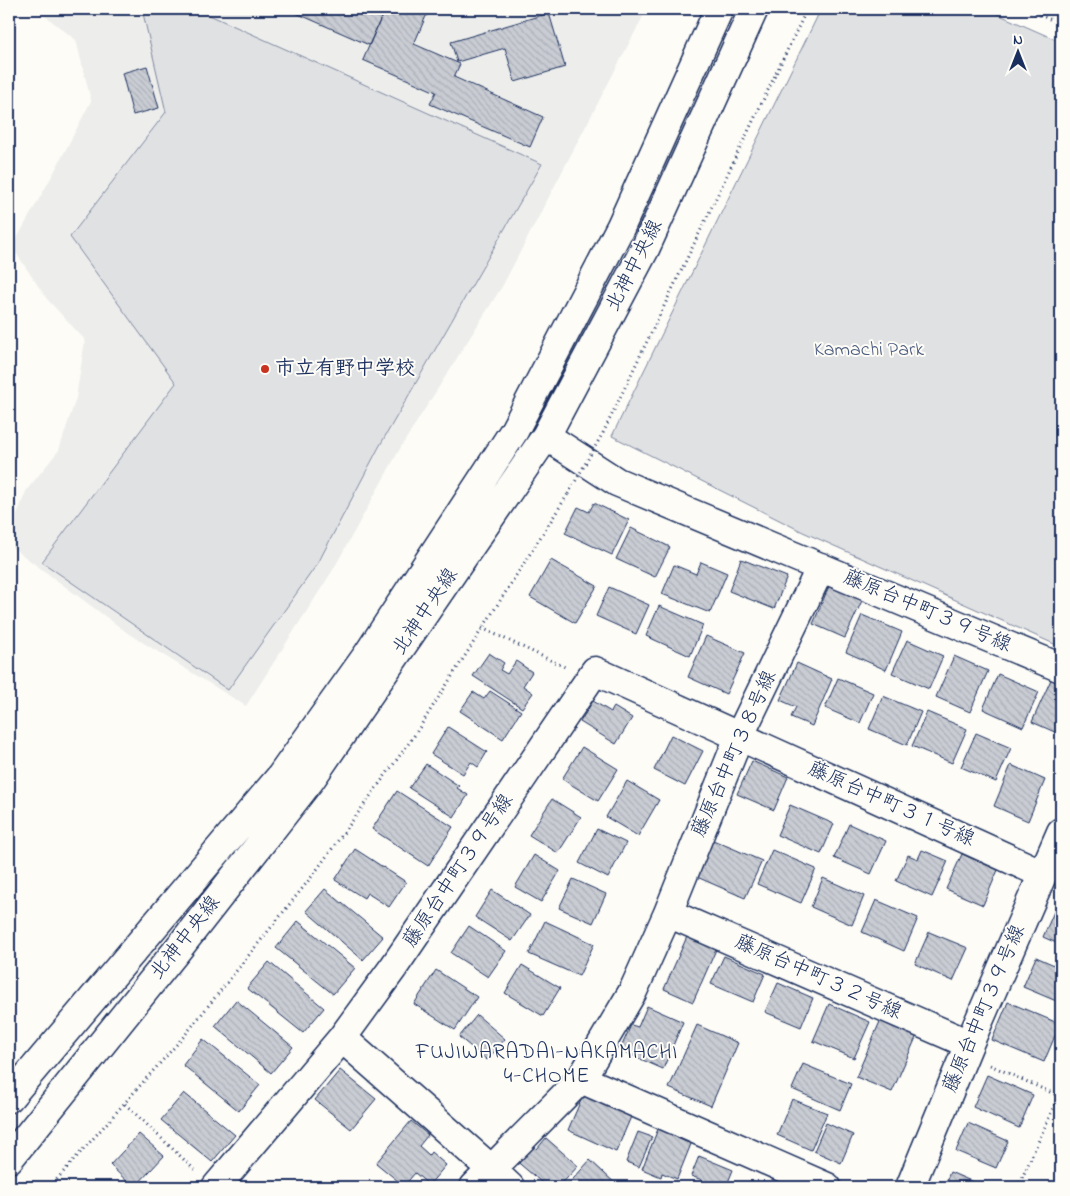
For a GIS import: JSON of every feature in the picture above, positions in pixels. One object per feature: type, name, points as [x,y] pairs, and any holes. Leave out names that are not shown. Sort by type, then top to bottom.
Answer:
[{"type":"street","name":"北神中央線","points":[[9,1098],[281,776],[368,654],[498,456],[514,431],[621,226],[719,9]]},
{"type":"street","name":"北神中央線","points":[[9,1159],[178,949],[311,779],[546,436],[646,249],[754,9]]},
{"type":"street","points":[[546,436],[616,482],[821,567]]},
{"type":"street","name":"藤原台中町３９号線","points":[[821,567],[1061,668]]},
{"type":"street","name":"藤原台中町３８号線","points":[[482,1178],[581,1079],[633,991],[668,913],[739,737],[821,567]]},
{"type":"street","points":[[590,680],[595,672],[739,737]]},
{"type":"street","name":"藤原台中町３９号線","points":[[208,1181],[342,1038],[398,960],[590,680]]},
{"type":"street","name":"藤原台中町３１号線","points":[[739,737],[1043,874]]},
{"type":"street","name":"藤原台中町３９号線","points":[[910,1187],[967,1048],[1061,832]]},
{"type":"street","name":"藤原台中町３２号線","points":[[668,913],[967,1048]]},
{"type":"street","points":[[342,1038],[482,1178],[510,1187]]},
{"type":"street","points":[[581,1079],[826,1187]]},
{"type":"path","points":[[50,1187],[185,1035],[313,875],[414,736],[568,494],[603,433],[807,9]]},
{"type":"path","points":[[1026,9],[1061,24]]},
{"type":"path","points":[[482,628],[590,680]]},
{"type":"path","points":[[967,1048],[1060,1096]]},
{"type":"path","points":[[1018,1187],[1060,1096],[1061,1090]]},
{"type":"path","points":[[125,1104],[208,1181]]},
{"type":"shaded area","name":"市立有野中学校","points":[[36,9],[647,9],[503,285],[401,447],[333,570],[246,706],[129,634],[9,545],[9,536],[26,491],[59,450],[76,398],[85,340],[47,299],[12,247],[91,101],[76,40]]},
{"type":"green space","name":"市立有野中学校","points":[[142,9],[196,9],[542,164],[379,447],[318,563],[228,690],[42,562],[176,383],[70,237],[166,112]]},
{"type":"green space","name":"Kamachi Park","points":[[821,9],[986,9],[1061,42],[1061,647],[803,532],[612,436]]},
{"type":"building","points":[[287,9],[385,9],[369,45]]},
{"type":"building","points":[[385,9],[429,9],[414,44],[460,64],[454,77],[543,117],[530,147],[430,104],[436,92],[363,60]]},
{"type":"building","points":[[549,13],[565,67],[515,82],[505,48],[457,62],[451,42]]},
{"type":"building","points":[[147,66],[159,108],[133,115],[122,73]]},
{"type":"building","points":[[594,503],[629,520],[612,555],[565,533],[578,507],[589,512]]},
{"type":"building","points":[[631,528],[670,547],[655,577],[616,559]]},
{"type":"building","points":[[741,559],[787,577],[774,609],[729,591]]},
{"type":"building","points":[[551,560],[597,586],[575,623],[530,597]]},
{"type":"building","points":[[701,562],[727,573],[710,613],[662,594],[674,565],[696,574]]},
{"type":"building","points":[[832,579],[865,594],[845,638],[813,624]]},
{"type":"building","points":[[609,587],[649,605],[636,634],[596,616]]},
{"type":"building","points":[[659,606],[703,625],[690,656],[646,636]]},
{"type":"building","points":[[862,615],[902,632],[886,670],[846,652]]},
{"type":"building","points":[[706,636],[745,653],[726,694],[688,677]]},
{"type":"building","points":[[907,640],[943,656],[929,689],[892,673]]},
{"type":"building","points":[[489,653],[504,663],[500,670],[507,674],[516,661],[532,672],[523,686],[533,693],[522,708],[473,676]]},
{"type":"building","points":[[954,656],[988,671],[970,712],[936,697]]},
{"type":"building","points":[[797,663],[832,679],[812,726],[791,717],[796,707],[780,700]]},
{"type":"building","points":[[998,674],[1039,692],[1023,727],[983,709]]},
{"type":"building","points":[[1053,675],[1061,679],[1061,723],[1057,733],[1032,722]]},
{"type":"building","points":[[838,678],[873,693],[860,723],[825,708]]},
{"type":"building","points":[[490,691],[521,711],[503,739],[460,711],[473,692],[484,699]]},
{"type":"building","points":[[883,696],[921,712],[907,745],[869,729]]},
{"type":"building","points":[[593,701],[611,712],[614,707],[632,718],[616,744],[580,722]]},
{"type":"building","points":[[927,712],[967,729],[952,763],[912,746]]},
{"type":"building","points":[[448,727],[487,752],[478,767],[471,762],[463,774],[431,754]]},
{"type":"building","points":[[976,733],[1011,748],[996,782],[961,767]]},
{"type":"building","points":[[671,735],[703,751],[685,786],[654,770]]},
{"type":"building","points":[[582,747],[618,769],[598,801],[562,779]]},
{"type":"building","points":[[752,761],[788,777],[774,810],[737,794]]},
{"type":"building","points":[[426,764],[459,786],[457,788],[468,795],[454,817],[409,788]]},
{"type":"building","points":[[1011,765],[1045,780],[1028,821],[994,806]]},
{"type":"building","points":[[627,781],[659,800],[638,836],[606,817]]},
{"type":"building","points":[[397,791],[453,827],[428,866],[372,829]]},
{"type":"building","points":[[552,799],[581,817],[558,853],[529,835]]},
{"type":"building","points":[[790,805],[834,824],[821,854],[777,835]]},
{"type":"building","points":[[849,824],[886,841],[871,874],[834,858]]},
{"type":"building","points":[[597,829],[626,843],[608,878],[579,863]]},
{"type":"building","points":[[713,840],[762,861],[745,898],[697,877]]},
{"type":"building","points":[[355,849],[406,882],[389,907],[367,893],[364,898],[335,880]]},
{"type":"building","points":[[772,850],[816,869],[801,903],[757,884]]},
{"type":"building","points":[[922,850],[948,861],[932,897],[896,881],[908,855],[918,859]]},
{"type":"building","points":[[962,854],[998,870],[983,905],[946,889]]},
{"type":"building","points":[[534,855],[560,871],[541,902],[515,887]]},
{"type":"building","points":[[823,878],[864,896],[852,925],[811,907]]},
{"type":"building","points":[[573,879],[606,894],[593,923],[559,908]]},
{"type":"building","points":[[325,889],[383,937],[363,960],[306,911]]},
{"type":"building","points":[[492,890],[530,915],[512,941],[475,917]]},
{"type":"building","points":[[876,900],[918,918],[904,951],[862,932]]},
{"type":"building","points":[[1056,907],[1061,910],[1061,945],[1043,937]]},
{"type":"building","points":[[298,921],[355,968],[333,994],[276,948]]},
{"type":"building","points":[[545,921],[594,944],[579,976],[529,954]]},
{"type":"building","points":[[469,926],[506,951],[488,977],[451,953]]},
{"type":"building","points":[[689,932],[718,945],[693,1002],[664,989]]},
{"type":"building","points":[[929,932],[968,948],[953,981],[915,964]]},
{"type":"building","points":[[724,956],[765,974],[753,1002],[711,984]]},
{"type":"building","points":[[1036,957],[1061,968],[1061,1003],[1023,987]]},
{"type":"building","points":[[269,962],[324,1008],[303,1033],[247,988]]},
{"type":"building","points":[[522,965],[560,988],[543,1016],[505,993]]},
{"type":"building","points":[[436,970],[477,997],[455,1030],[414,1004]]},
{"type":"building","points":[[778,983],[813,998],[801,1027],[765,1012]]},
{"type":"building","points":[[236,1000],[293,1047],[271,1073],[215,1026]]},
{"type":"building","points":[[1008,1002],[1060,1024],[1044,1062],[992,1040]]},
{"type":"building","points":[[829,1004],[870,1022],[854,1058],[813,1041]]},
{"type":"building","points":[[647,1006],[683,1022],[663,1069],[620,1050],[631,1025],[638,1027]]},
{"type":"building","points":[[477,1015],[505,1039],[487,1060],[459,1037]]},
{"type":"building","points":[[882,1017],[918,1033],[892,1092],[856,1077]]},
{"type":"building","points":[[697,1025],[738,1043],[711,1106],[669,1088]]},
{"type":"building","points":[[203,1039],[260,1085],[239,1111],[183,1065]]},
{"type":"building","points":[[803,1064],[851,1084],[840,1110],[792,1089]]},
{"type":"building","points":[[340,1070],[376,1099],[351,1129],[315,1100]]},
{"type":"building","points":[[987,1075],[1033,1095],[1019,1128],[973,1107]]},
{"type":"building","points":[[585,1091],[633,1112],[616,1152],[568,1130]]},
{"type":"building","points":[[184,1093],[235,1135],[212,1162],[161,1120]]},
{"type":"building","points":[[792,1099],[827,1113],[811,1150],[777,1135]]},
{"type":"building","points":[[411,1121],[428,1135],[419,1146],[429,1155],[431,1152],[446,1165],[429,1185],[415,1173],[404,1186],[376,1163]]},
{"type":"building","points":[[826,1123],[853,1135],[841,1163],[814,1151]]},
{"type":"building","points":[[968,1123],[1008,1141],[996,1168],[956,1151]]},
{"type":"building","points":[[660,1124],[679,1132],[677,1138],[691,1144],[677,1179],[662,1173],[661,1177],[642,1169]]},
{"type":"building","points":[[638,1132],[652,1137],[639,1167],[626,1162]]},
{"type":"building","points":[[139,1134],[164,1156],[133,1187],[110,1165]]},
{"type":"building","points":[[546,1138],[578,1166],[559,1187],[547,1187],[514,1159],[529,1142],[537,1149]]},
{"type":"building","points":[[699,1156],[733,1170],[726,1187],[699,1187],[702,1180],[691,1176]]},
{"type":"building","points":[[590,1160],[618,1186],[566,1187]]},
{"type":"building","points":[[950,1172],[985,1187],[944,1187]]},
{"type":"place","name":"市立有野中学校","points":[[265,369]]},
{"type":"district","name":"FUJIWARADAI-NAKAMACHI 4-CHOME","points":[[547,1065]]}]
